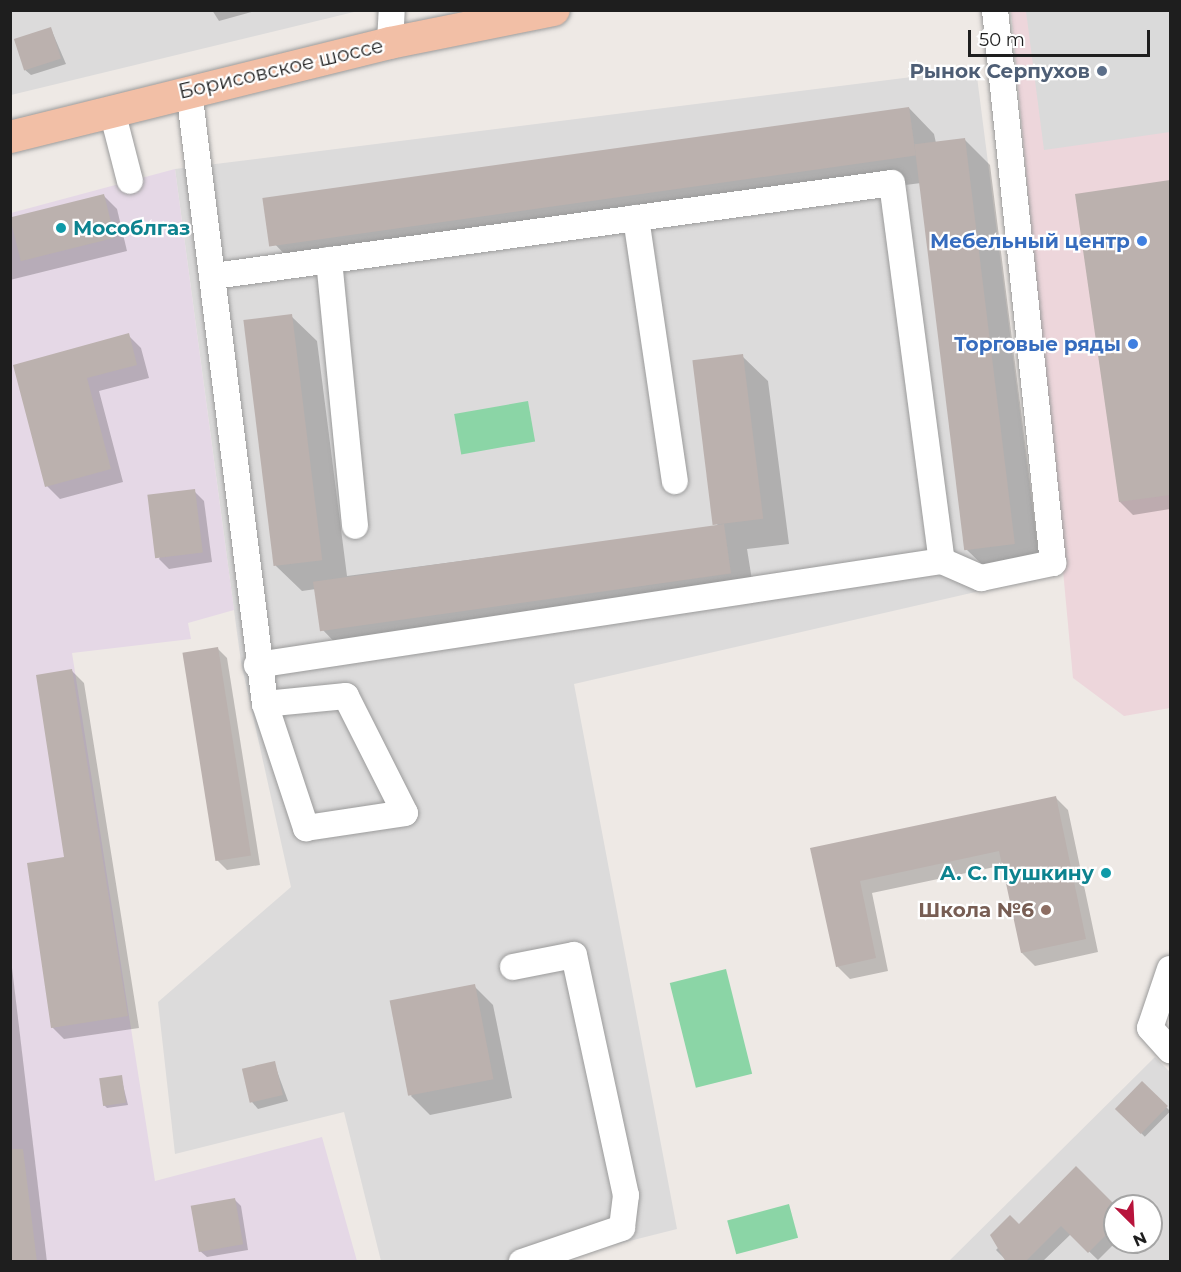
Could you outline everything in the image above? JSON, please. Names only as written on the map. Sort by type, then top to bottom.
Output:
[{"type":"main road","name":"Борисовское шоссе","points":[[10,137],[390,43],[554,10]]},
{"type":"street","points":[[390,43],[392,10]]},
{"type":"street","points":[[256,665],[942,561],[981,578],[1053,563],[995,10]]},
{"type":"street","points":[[189,91],[259,642],[256,665],[265,704],[306,828],[405,813],[346,696],[265,704]]},
{"type":"street","points":[[112,111],[130,181]]},
{"type":"street","points":[[214,276],[892,183],[942,561]]},
{"type":"street","points":[[636,218],[675,481]]},
{"type":"street","points":[[329,260],[355,526]]},
{"type":"street","points":[[513,967],[574,955],[626,1195],[622,1228],[522,1262]]},
{"type":"street","points":[[1170,969],[1150,1028],[1170,1050]]},
{"type":"shaded area","points":[[11,10],[358,11],[11,95]]},
{"type":"shaded area","points":[[1011,11],[1170,11],[1170,708],[1124,716],[1073,678]]},
{"type":"shaded area","name":"Рынок Серпухов","points":[[1026,11],[1170,11],[1170,132],[1044,150]]},
{"type":"shaded area","points":[[976,69],[1041,577],[574,684],[677,1229],[550,1261],[381,1261],[344,1112],[175,1154],[158,1002],[291,887],[241,662],[175,169]]},
{"type":"shaded area","points":[[175,169],[234,610],[188,623],[191,639],[72,653],[155,1181],[322,1137],[357,1261],[11,1262],[11,213]]},
{"type":"shaded area","points":[[1155,1057],[1170,1072],[1170,1261],[948,1262]]},
{"type":"green space","points":[[528,401],[535,441],[461,454],[454,414]]},
{"type":"green space","points":[[726,969],[752,1074],[696,1088],[670,983]]},
{"type":"green space","points":[[789,1204],[798,1238],[736,1254],[727,1221]]},
{"type":"building","points":[[51,27],[61,58],[24,70],[14,39]]},
{"type":"building","points":[[909,107],[916,156],[269,246],[262,198]]},
{"type":"building","points":[[965,138],[1015,544],[964,550],[914,144]]},
{"type":"building","name":"Торговые ряды","points":[[1170,180],[1170,495],[1119,502],[1075,194]]},
{"type":"building","name":"Мособлгаз","points":[[104,194],[115,238],[21,261],[10,217]]},
{"type":"building","points":[[292,314],[322,560],[274,566],[243,320]]},
{"type":"building","points":[[129,333],[137,365],[87,378],[111,469],[45,487],[13,365]]},
{"type":"building","points":[[743,354],[763,519],[713,525],[692,360]]},
{"type":"building","points":[[195,489],[203,553],[155,558],[147,495]]},
{"type":"building","points":[[724,524],[731,574],[320,631],[313,582]]},
{"type":"building","points":[[218,647],[251,855],[215,861],[182,653]]},
{"type":"building","points":[[72,669],[128,1016],[51,1028],[27,863],[64,857],[36,675]]},
{"type":"building","name":"Школа №6","points":[[1056,796],[1086,939],[1021,953],[999,851],[860,881],[876,958],[836,967],[810,848]]},
{"type":"building","points":[[475,984],[494,1079],[408,1096],[390,1001]]},
{"type":"building","points":[[275,1061],[283,1095],[250,1103],[242,1069]]},
{"type":"building","points":[[122,1075],[126,1103],[103,1106],[99,1078]]},
{"type":"building","points":[[1142,1081],[1168,1106],[1141,1134],[1115,1109]]},
{"type":"building","points":[[10,1149],[23,1149],[37,1262],[10,1262]]},
{"type":"building","points":[[1076,1166],[1104,1194],[1103,1238],[1088,1253],[1061,1226],[1025,1262],[1006,1262],[990,1235],[1010,1215],[1019,1224]]},
{"type":"building","points":[[235,1198],[243,1244],[199,1252],[191,1206]]},
{"type":"place","name":"Рынок Серпухов","points":[[1102,71]]},
{"type":"place","name":"Мособлгаз","points":[[61,228]]},
{"type":"place","name":"Мебельный центр","points":[[1142,241]]},
{"type":"place","name":"Торговые ряды","points":[[1133,344]]},
{"type":"place","name":"А. С. Пушкину","points":[[1106,873]]},
{"type":"place","name":"Школа №6","points":[[1046,910]]}]
